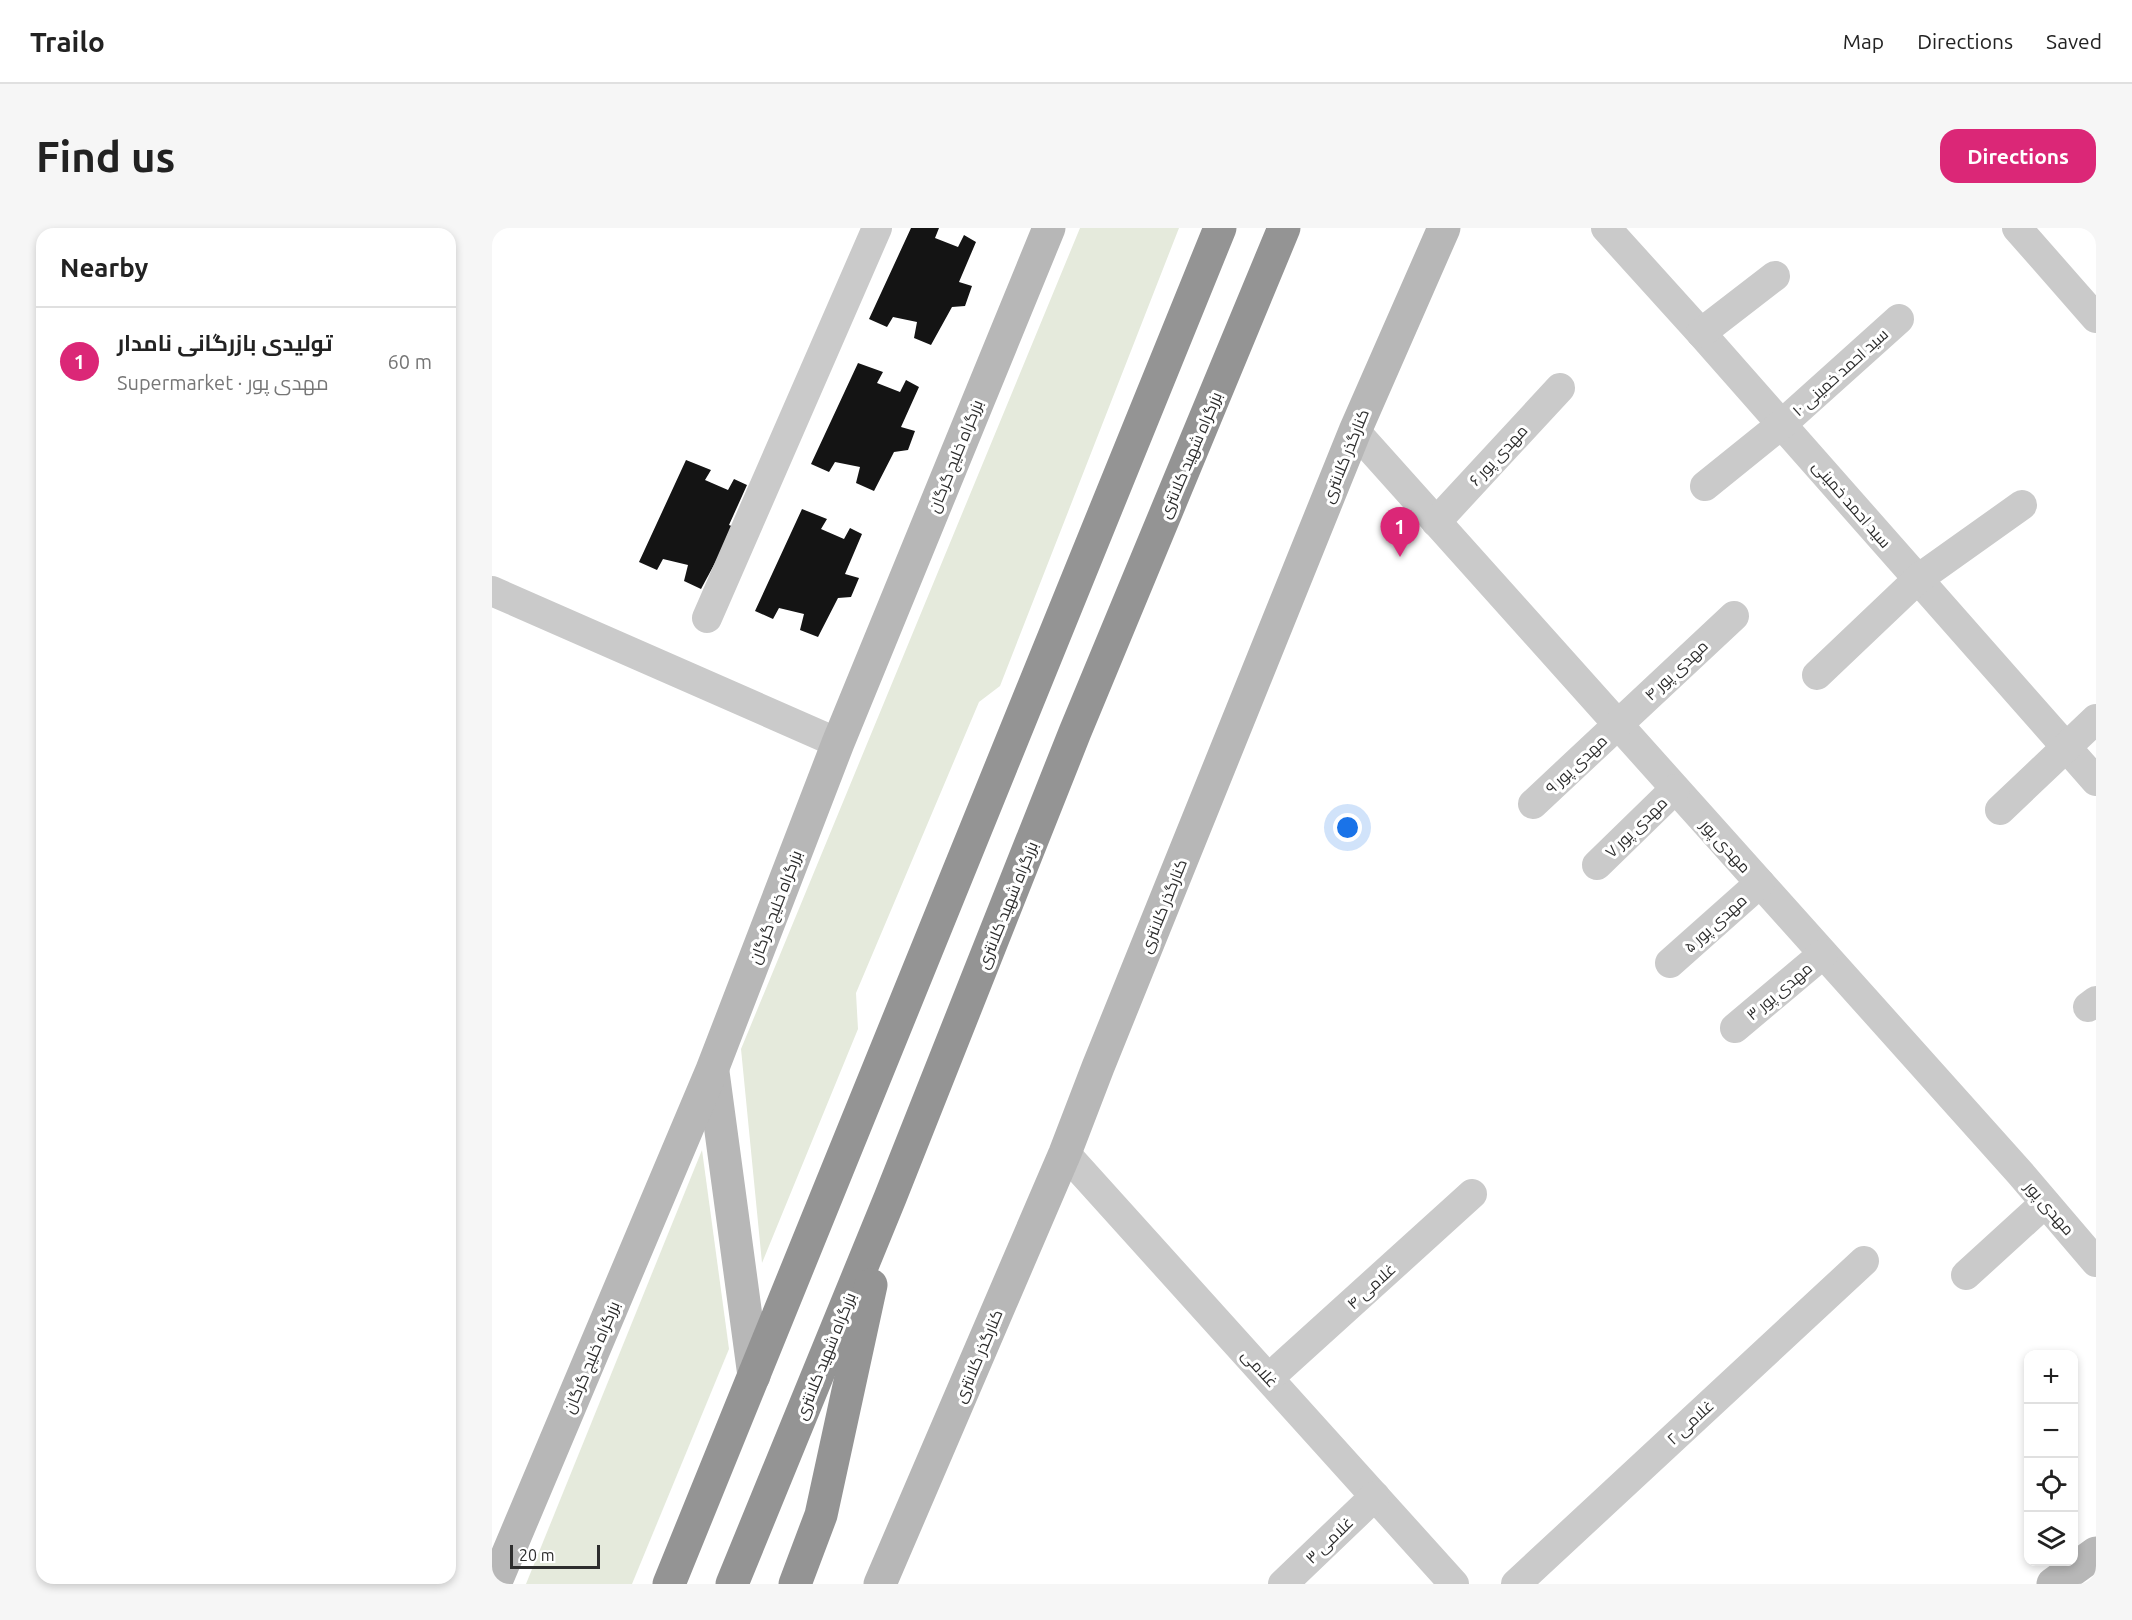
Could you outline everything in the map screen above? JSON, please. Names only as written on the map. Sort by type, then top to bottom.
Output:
[{"type":"highway","points":[[669,1584],[1220,228]]},
{"type":"highway","name":"بزرگراه شهید کلانتری","points":[[732,1584],[890,1198],[1075,732],[1284,228]]},
{"type":"highway","points":[[795,1584],[821,1515],[890,1198]]},
{"type":"main road","name":"بزرگراه خلیج گرگان","points":[[495,1584],[712,1070],[837,743],[1049,228]]},
{"type":"main road","name":"کنارگذر کلانتری","points":[[880,1584],[1065,1153],[1102,1056],[1355,431],[1444,228]]},
{"type":"main road","points":[[712,1070],[754,1377]]},
{"type":"main road","points":[[2053,1584],[2096,1553]]},
{"type":"street","points":[[707,618],[877,228]]},
{"type":"street","name":"سید احمد خمینی","points":[[1606,228],[2096,781]]},
{"type":"street","points":[[2017,228],[2096,318]]},
{"type":"street","points":[[1701,333],[1775,276]]},
{"type":"street","name":"سید احمد خمینی ۱۰","points":[[1706,486],[1782,424],[1899,319]]},
{"type":"street","name":"۶ مهدی پور","points":[[1436,522],[1560,388]]},
{"type":"street","name":"مهدی پور","points":[[1355,431],[2096,1262]]},
{"type":"street","points":[[1817,675],[1918,579],[2022,505]]},
{"type":"street","points":[[492,591],[837,743]]},
{"type":"street","name":"۴ مهدی پور","points":[[1618,725],[1734,616]]},
{"type":"street","points":[[2000,810],[2096,719]]},
{"type":"street","name":"۹ مهدی پور","points":[[1533,804],[1618,725]]},
{"type":"street","name":"۷ مهدی پور","points":[[1597,865],[1675,789]]},
{"type":"street","name":"۵ مهدی پور","points":[[1670,963],[1760,883]]},
{"type":"street","name":"۳ مهدی پور","points":[[1735,1028],[1823,954]]},
{"type":"street","name":"غلامی","points":[[1065,1153],[1454,1584]]},
{"type":"street","name":"غلامی ۴","points":[[1269,1378],[1472,1194]]},
{"type":"street","points":[[1966,1275],[2045,1203]]},
{"type":"street","name":"غلامی ۲","points":[[1516,1584],[1864,1261]]},
{"type":"street","name":"غلامی ۳","points":[[1283,1584],[1376,1496]]},
{"type":"shaded area","points":[[1080,228],[1179,228],[1000,686],[979,702],[856,993],[858,1029],[762,1263],[741,1049]]},
{"type":"shaded area","points":[[702,1150],[729,1349],[632,1584],[526,1584]]},
{"type":"building","points":[[911,228],[939,228],[935,238],[958,247],[964,235],[976,242],[959,282],[972,286],[965,306],[952,307],[931,345],[914,338],[917,322],[893,317],[887,327],[869,319]]},
{"type":"building","points":[[858,363],[883,372],[877,383],[900,392],[906,380],[919,387],[901,427],[915,431],[908,450],[894,452],[874,491],[856,483],[860,467],[835,462],[829,472],[811,464]]},
{"type":"building","points":[[686,460],[711,470],[705,480],[728,490],[734,479],[747,485],[729,525],[739,529],[722,550],[701,589],[684,581],[688,565],[663,559],[657,570],[639,562]]},
{"type":"building","points":[[802,509],[827,519],[821,529],[844,539],[850,528],[862,534],[845,574],[859,578],[851,597],[838,598],[818,637],[800,630],[804,614],[779,608],[773,619],[755,611]]},
{"type":"place","name":"تولیدی بازرگانی نامدار","points":[[1400,557]]}]
